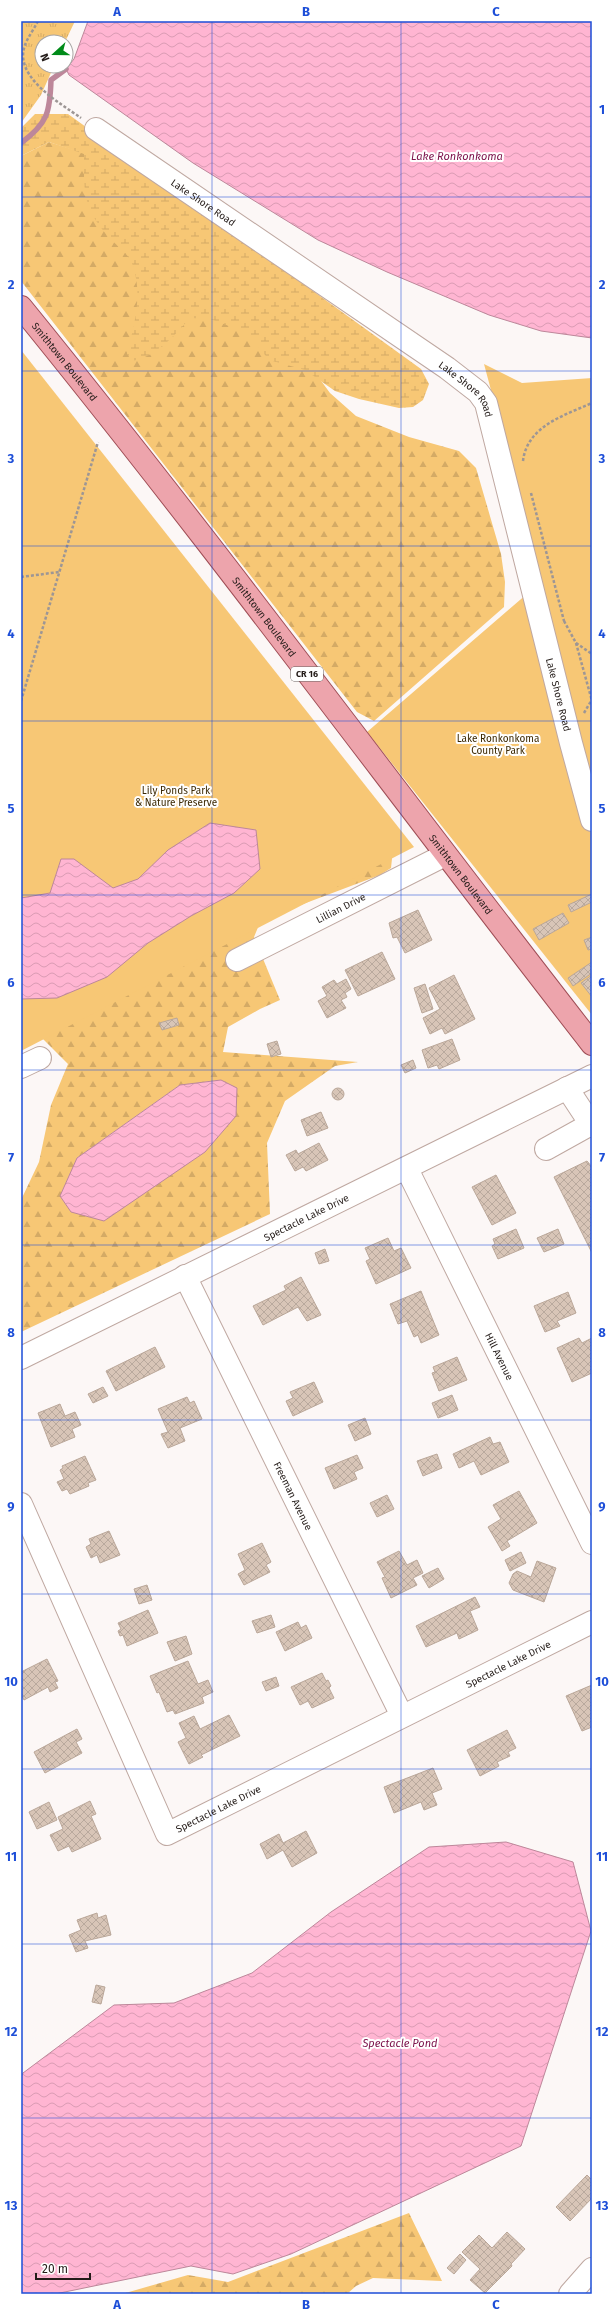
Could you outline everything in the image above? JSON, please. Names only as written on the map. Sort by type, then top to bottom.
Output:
[{"type":"main road","name":"Smithtown Boulevard","points":[[21,307],[115,423],[445,855],[592,1044]]},
{"type":"street","name":"Lake Shore Road","points":[[96,129],[447,368],[478,392],[486,403],[570,743],[592,820]]},
{"type":"street","name":"Lillian Drive","points":[[237,960],[445,855]]},
{"type":"street","name":"Spectacle Lake Drive","points":[[21,1358],[185,1276],[407,1169],[592,1076]]},
{"type":"street","points":[[546,1149],[591,1125],[566,1088]]},
{"type":"street","name":"Hill Avenue","points":[[407,1169],[592,1543]]},
{"type":"street","name":"Freeman Avenue","points":[[185,1276],[402,1716]]},
{"type":"street","name":"Spectacle Lake Drive","points":[[21,1504],[167,1834],[592,1622]]},
{"type":"street","points":[[570,2294],[592,2269]]},
{"type":"path","points":[[38,21],[24,46],[24,68],[32,82],[68,109]]},
{"type":"path","points":[[524,467],[522,460],[531,440],[543,425],[592,403]]},
{"type":"path","points":[[21,701],[98,442]]},
{"type":"path","points":[[530,490],[564,621],[576,643],[592,701]]},
{"type":"path","points":[[21,577],[60,572]]},
{"type":"path","points":[[560,625],[564,621]]},
{"type":"path","points":[[576,643],[592,654]]},
{"type":"green space","points":[[21,21],[75,21],[69,34],[34,34],[34,74],[50,74],[41,95],[21,123]]},
{"type":"green space","points":[[35,114],[68,114],[421,369],[429,384],[423,400],[413,407],[399,408],[359,399],[335,391],[305,370],[269,360],[254,341],[232,327],[210,319],[190,318],[157,350],[141,359],[132,361],[127,354],[135,321],[137,299],[136,277],[133,266],[129,257],[111,240],[100,226],[89,207],[86,198],[84,178],[84,154],[49,142],[21,156],[21,128]]},
{"type":"green space","points":[[49,142],[84,153],[294,344],[330,393],[356,416],[409,437],[459,451],[476,468],[501,554],[505,582],[504,607],[374,721],[357,712],[21,281],[21,156]]},
{"type":"green space","name":"Lily Ponds Park & Nature Preserve","points":[[21,350],[414,847],[21,1051]]},
{"type":"green space","name":"Lake Ronkonkoma County Park","points":[[484,364],[522,383],[592,378],[592,1015],[367,732],[542,581]]},
{"type":"green space","points":[[394,840],[391,868],[380,875],[261,920],[254,937],[280,1000],[260,1009],[228,1027],[223,1052],[358,1062],[335,1066],[285,1101],[267,1143],[270,1214],[21,1332],[21,1200],[39,1162],[51,1105],[68,1064],[38,1034]],"holes":[[[221,1080],[77,1158],[180,1085]]]},
{"type":"green space","points":[[409,2213],[442,2281],[373,2278],[356,2286],[347,2294],[122,2294],[188,2275],[228,2282]]},
{"type":"water","name":"Lake Ronkonkoma","points":[[88,21],[592,21],[592,338],[541,331],[489,315],[387,272],[318,240],[193,163],[69,75],[74,74],[74,59]]},
{"type":"water","points":[[210,823],[256,830],[260,869],[234,893],[191,916],[148,943],[107,977],[57,998],[21,999],[21,898],[50,893],[61,859],[74,859],[113,888],[138,879],[168,850]]},
{"type":"water","points":[[221,1080],[237,1088],[236,1116],[205,1152],[104,1221],[71,1212],[60,1196],[77,1158],[180,1085]]},
{"type":"water","name":"Spectacle Pond","points":[[506,1842],[573,1862],[591,1931],[521,2146],[291,2254],[233,2274],[191,2266],[55,2294],[21,2294],[21,2077],[23,2073],[114,2005],[174,2003],[252,1973],[331,1912],[429,1847]]},
{"type":"building","points":[[592,894],[592,902],[571,912],[568,905]]},
{"type":"building","points":[[418,910],[432,940],[405,953],[397,937],[393,938],[389,923]]},
{"type":"building","points":[[563,913],[569,923],[539,940],[533,929]]},
{"type":"building","points":[[592,937],[592,949],[588,950],[584,940]]},
{"type":"building","points":[[382,952],[395,979],[358,996],[345,970]]},
{"type":"building","points":[[592,962],[592,973],[573,986],[568,978]]},
{"type":"building","points":[[454,975],[475,1019],[445,1034],[442,1028],[430,1034],[423,1018],[440,1009],[429,988]]},
{"type":"building","points":[[592,975],[592,997],[581,983]]},
{"type":"building","points":[[346,979],[351,989],[345,993],[347,997],[341,1000],[346,1008],[327,1018],[318,1001],[327,996],[322,987],[334,980],[337,984]]},
{"type":"building","points":[[425,984],[433,1009],[422,1013],[414,988]]},
{"type":"building","points":[[177,1018],[179,1025],[162,1030],[159,1023]]},
{"type":"building","points":[[452,1039],[460,1060],[439,1069],[437,1065],[428,1068],[422,1050]]},
{"type":"building","points":[[277,1041],[281,1054],[271,1057],[267,1044]]},
{"type":"building","points":[[413,1060],[416,1068],[405,1073],[401,1065]]},
{"type":"building","points":[[338,1088],[342,1090],[344,1094],[342,1098],[338,1100],[334,1098],[332,1094],[334,1090]]},
{"type":"building","points":[[321,1112],[328,1128],[307,1136],[301,1120]]},
{"type":"building","points":[[319,1143],[328,1160],[306,1171],[303,1167],[295,1171],[286,1155],[296,1150],[298,1154]]},
{"type":"building","points":[[587,1161],[592,1167],[592,1253],[554,1177]]},
{"type":"building","points":[[496,1175],[516,1213],[492,1225],[472,1187]]},
{"type":"building","points":[[516,1229],[524,1248],[498,1259],[492,1246],[495,1244],[493,1239]]},
{"type":"building","points":[[558,1229],[564,1244],[544,1252],[537,1238]]},
{"type":"building","points":[[388,1238],[394,1251],[401,1248],[411,1268],[376,1284],[366,1261],[370,1259],[365,1248]]},
{"type":"building","points":[[325,1249],[329,1261],[319,1264],[315,1253]]},
{"type":"building","points":[[301,1277],[321,1315],[307,1321],[298,1307],[263,1325],[253,1306],[286,1290],[284,1286]]},
{"type":"building","points":[[421,1291],[439,1335],[421,1343],[418,1335],[414,1337],[407,1321],[398,1324],[390,1304]]},
{"type":"building","points":[[568,1292],[576,1313],[557,1321],[560,1326],[545,1332],[534,1306]]},
{"type":"building","points":[[579,1338],[582,1343],[592,1338],[592,1373],[572,1382],[557,1348]]},
{"type":"building","points":[[155,1347],[165,1367],[116,1391],[106,1371]]},
{"type":"building","points":[[457,1357],[467,1380],[439,1391],[432,1373],[435,1372],[433,1367]]},
{"type":"building","points":[[314,1382],[323,1402],[293,1416],[286,1401],[293,1398],[290,1392]]},
{"type":"building","points":[[103,1387],[108,1396],[93,1403],[88,1394]]},
{"type":"building","points":[[452,1395],[458,1410],[438,1418],[432,1403]]},
{"type":"building","points":[[187,1397],[190,1403],[194,1401],[202,1419],[180,1428],[185,1441],[168,1448],[161,1434],[168,1432],[158,1409]]},
{"type":"building","points":[[60,1404],[65,1416],[75,1412],[81,1425],[72,1429],[75,1437],[51,1447],[38,1413]]},
{"type":"building","points":[[365,1418],[371,1434],[355,1441],[348,1425]]},
{"type":"building","points":[[490,1437],[493,1444],[500,1442],[509,1462],[481,1475],[474,1461],[459,1468],[453,1454]]},
{"type":"building","points":[[437,1454],[442,1468],[423,1476],[417,1461]]},
{"type":"building","points":[[357,1455],[363,1468],[354,1472],[357,1479],[334,1489],[325,1468]]},
{"type":"building","points":[[85,1456],[96,1480],[88,1483],[89,1486],[70,1494],[67,1489],[62,1491],[57,1482],[64,1479],[60,1470],[63,1468],[62,1466]]},
{"type":"building","points":[[519,1491],[537,1523],[507,1541],[510,1546],[502,1551],[488,1527],[501,1519],[493,1505]]},
{"type":"building","points":[[387,1495],[394,1509],[377,1517],[370,1503]]},
{"type":"building","points":[[109,1531],[120,1555],[100,1563],[97,1555],[91,1558],[86,1547],[91,1544],[89,1539]]},
{"type":"building","points":[[262,1543],[271,1562],[266,1565],[270,1572],[244,1585],[238,1574],[245,1570],[238,1554]]},
{"type":"building","points":[[399,1551],[407,1565],[417,1560],[423,1573],[413,1578],[417,1585],[391,1598],[382,1578],[385,1577],[377,1562]]},
{"type":"building","points":[[521,1552],[526,1563],[510,1571],[505,1560]]},
{"type":"building","points":[[537,1561],[556,1568],[544,1602],[513,1590],[509,1583],[513,1574],[517,1571],[531,1577]]},
{"type":"building","points":[[438,1568],[444,1579],[429,1588],[422,1576]]},
{"type":"building","points":[[147,1585],[152,1600],[139,1604],[134,1589]]},
{"type":"building","points":[[475,1597],[480,1607],[470,1611],[478,1630],[459,1639],[457,1633],[426,1647],[416,1626]]},
{"type":"building","points":[[148,1610],[158,1633],[127,1646],[123,1635],[120,1636],[118,1631],[121,1629],[118,1623]]},
{"type":"building","points":[[271,1615],[275,1627],[257,1633],[252,1621]]},
{"type":"building","points":[[298,1622],[301,1628],[306,1625],[312,1638],[285,1651],[276,1632]]},
{"type":"building","points":[[186,1636],[192,1654],[175,1661],[167,1642]]},
{"type":"building","points":[[47,1659],[58,1681],[55,1682],[58,1688],[50,1692],[48,1687],[24,1700],[21,1694],[21,1672]]},
{"type":"building","points":[[188,1661],[198,1684],[208,1680],[213,1692],[202,1697],[204,1703],[175,1714],[173,1710],[167,1712],[159,1692],[157,1693],[150,1676]]},
{"type":"building","points":[[322,1673],[326,1681],[328,1680],[331,1686],[329,1688],[334,1698],[312,1708],[308,1701],[300,1705],[291,1687]]},
{"type":"building","points":[[276,1677],[279,1686],[266,1691],[262,1682]]},
{"type":"building","points":[[592,1685],[592,1727],[582,1731],[566,1696]]},
{"type":"building","points":[[229,1715],[240,1736],[201,1755],[203,1757],[189,1764],[178,1742],[186,1738],[179,1723],[194,1716],[200,1729]]},
{"type":"building","points":[[77,1729],[82,1739],[76,1742],[82,1753],[45,1773],[34,1752]]},
{"type":"building","points":[[507,1730],[516,1748],[508,1752],[510,1756],[497,1762],[499,1766],[480,1776],[467,1750]]},
{"type":"building","points":[[433,1768],[442,1789],[432,1793],[437,1805],[424,1810],[421,1802],[394,1813],[384,1787]]},
{"type":"building","points":[[90,1801],[96,1814],[91,1816],[101,1839],[72,1852],[69,1846],[58,1851],[50,1835],[63,1829],[58,1817]]},
{"type":"building","points":[[49,1802],[57,1820],[37,1829],[29,1812]]},
{"type":"building","points":[[306,1831],[317,1853],[292,1867],[283,1850],[267,1859],[260,1844],[279,1834],[283,1843]]},
{"type":"building","points":[[97,1913],[98,1918],[106,1915],[111,1935],[85,1941],[88,1948],[76,1952],[69,1935],[81,1930],[77,1920]]},
{"type":"building","points":[[96,1985],[105,1987],[101,2004],[92,2002]]},
{"type":"building","points":[[587,2175],[592,2180],[592,2198],[570,2221],[556,2207]]},
{"type":"building","points":[[507,2232],[525,2249],[511,2264],[512,2266],[485,2293],[470,2280],[480,2269],[462,2252],[479,2235],[492,2248]]},
{"type":"building","points":[[460,2254],[466,2260],[454,2274],[447,2268]]},
{"type":"waterway","points":[[21,143],[37,129],[46,116],[50,101],[51,80],[59,74]]}]
